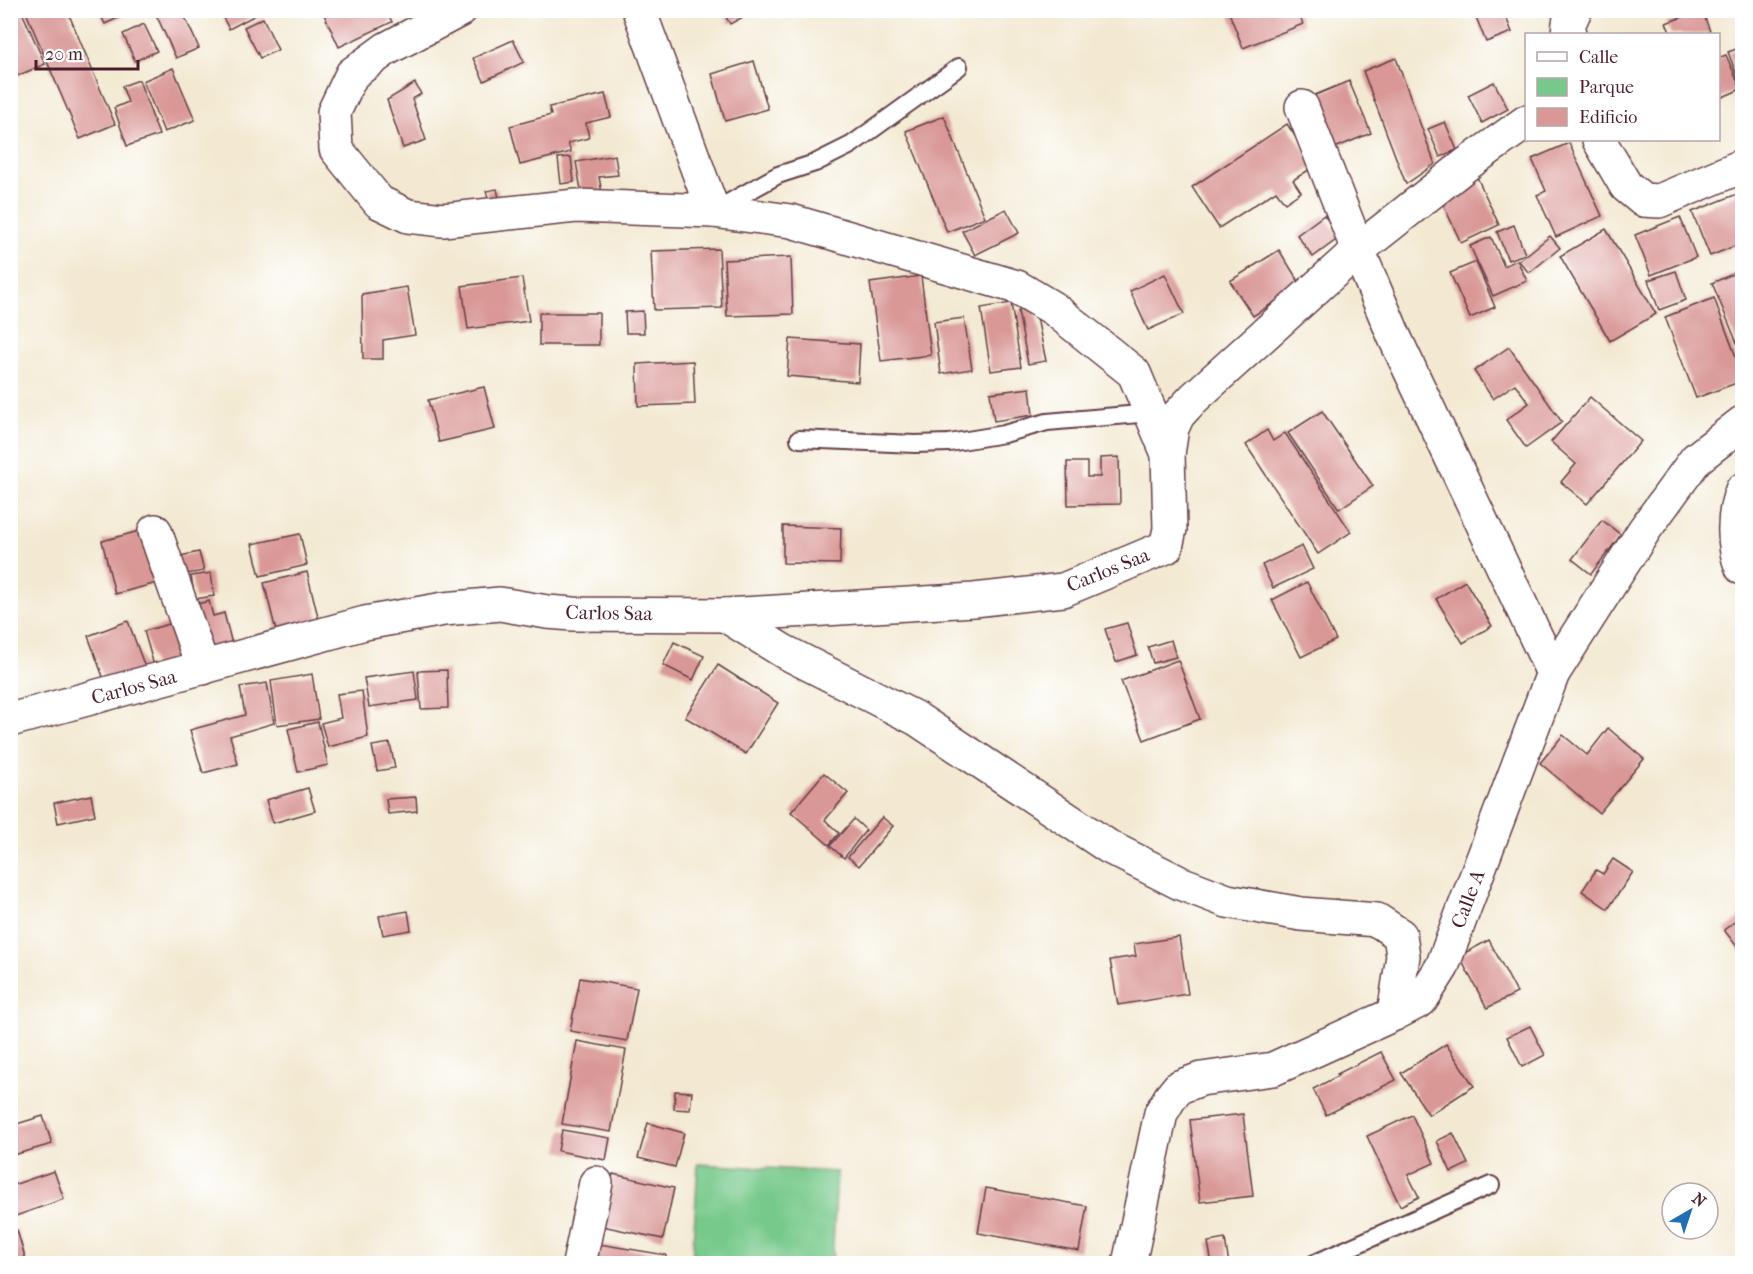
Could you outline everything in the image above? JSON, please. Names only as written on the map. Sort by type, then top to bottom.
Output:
[{"type":"street","points":[[460,10],[386,49],[352,74],[334,112],[336,149],[379,202],[408,216],[443,220],[576,206],[713,211],[791,221],[1017,287],[1054,309],[1134,373],[1168,454]]},
{"type":"street","points":[[639,10],[713,211]]},
{"type":"street","points":[[1568,33],[1569,23],[1575,10]]},
{"type":"street","points":[[1302,108],[1394,336],[1553,673]]},
{"type":"street","points":[[1168,454],[1172,428],[1178,415],[1194,398],[1358,250],[1467,164],[1525,123]]},
{"type":"street","points":[[1600,141],[1626,186],[1643,200],[1659,201],[1743,166]]},
{"type":"street","name":"Calle A","points":[[1129,1263],[1161,1113],[1179,1087],[1201,1079],[1273,1069],[1421,1000],[1442,967],[1553,673],[1645,529],[1696,459],[1743,423]]},
{"type":"street","name":"Carlos Saa","points":[[10,720],[365,623],[444,609],[500,604],[573,614],[725,615],[974,600],[1063,590],[1166,547],[1170,529],[1168,454]]},
{"type":"street","points":[[1743,490],[1736,519],[1735,541],[1743,568]]},
{"type":"street","points":[[155,531],[203,668]]},
{"type":"street","points":[[725,615],[783,651],[917,719],[1109,847],[1180,882],[1227,902],[1301,915],[1377,920],[1400,935],[1403,956],[1394,1014]]},
{"type":"street","points":[[579,1263],[596,1183]]},
{"type":"lane","points":[[713,211],[778,175],[815,163],[851,145],[959,67]]},
{"type":"lane","points":[[799,439],[915,444],[949,443],[1004,434],[1047,422],[1151,413]]},
{"type":"lane","points":[[1313,1263],[1491,1185]]},
{"type":"green space","points":[[698,1164],[837,1172],[832,1263],[692,1263]]},
{"type":"building","points":[[10,10],[21,10],[45,64],[10,79]]},
{"type":"building","points":[[25,10],[67,10],[115,124],[80,139]]},
{"type":"building","points":[[98,10],[136,10],[105,24]]},
{"type":"building","points":[[154,10],[194,10],[184,15],[199,48],[176,58]]},
{"type":"building","points":[[219,10],[265,10],[229,29]]},
{"type":"building","points":[[322,10],[386,10],[392,22],[339,47]]},
{"type":"building","points":[[722,10],[756,10],[730,24]]},
{"type":"building","points":[[1228,10],[1297,10],[1303,24],[1243,48]]},
{"type":"building","points":[[1503,10],[1512,32],[1486,42],[1474,12]]},
{"type":"building","points":[[1702,10],[1711,33],[1671,33],[1666,23]]},
{"type":"building","points":[[263,18],[278,50],[260,58],[244,27]]},
{"type":"building","points":[[144,24],[157,51],[135,61],[123,34]]},
{"type":"building","points":[[513,40],[524,62],[484,81],[473,58]]},
{"type":"building","points":[[1742,47],[1742,88],[1728,52]]},
{"type":"building","points":[[1726,55],[1741,89],[1720,98],[1720,57]]},
{"type":"building","points":[[1396,58],[1435,164],[1406,184],[1363,71]]},
{"type":"building","points":[[754,61],[768,109],[725,121],[712,74]]},
{"type":"building","points":[[173,68],[195,120],[164,132],[143,81]]},
{"type":"building","points":[[139,80],[159,135],[127,146],[114,108],[128,102],[122,86]]},
{"type":"building","points":[[1349,81],[1371,133],[1330,150],[1308,98]]},
{"type":"building","points":[[1494,82],[1508,109],[1482,123],[1468,95]]},
{"type":"building","points":[[415,83],[421,94],[412,99],[426,140],[403,148],[387,100]]},
{"type":"building","points":[[605,94],[611,117],[586,123],[589,138],[568,143],[571,152],[520,165],[510,126],[551,115],[549,107]]},
{"type":"building","points":[[944,116],[985,217],[947,232],[906,131]]},
{"type":"building","points":[[1445,122],[1457,150],[1440,157],[1428,129]]},
{"type":"building","points":[[1287,124],[1315,166],[1293,180],[1301,192],[1285,203],[1276,191],[1219,228],[1192,187]]},
{"type":"building","points":[[1569,143],[1602,216],[1556,237],[1537,195],[1546,191],[1532,159]]},
{"type":"building","points":[[615,155],[618,175],[599,177],[603,198],[583,201],[576,162]]},
{"type":"building","points":[[571,157],[574,182],[561,184],[558,158]]},
{"type":"building","points":[[1477,177],[1499,225],[1461,243],[1439,195]]},
{"type":"building","points":[[497,189],[500,202],[490,205],[486,191]]},
{"type":"building","points":[[1742,192],[1742,243],[1710,256],[1692,212]]},
{"type":"building","points":[[1006,209],[1019,233],[975,255],[962,231]]},
{"type":"building","points":[[1324,215],[1340,237],[1313,257],[1297,235]]},
{"type":"building","points":[[1680,217],[1696,257],[1651,275],[1635,235]]},
{"type":"building","points":[[1514,225],[1525,254],[1508,260],[1497,232]]},
{"type":"building","points":[[1606,229],[1656,314],[1610,341],[1560,256]]},
{"type":"building","points":[[1550,236],[1560,248],[1529,273],[1519,261]]},
{"type":"building","points":[[1491,237],[1504,266],[1517,260],[1527,281],[1493,296],[1470,246]]},
{"type":"building","points":[[719,249],[722,308],[654,310],[651,251]]},
{"type":"building","points":[[1279,250],[1301,285],[1253,316],[1230,281]]},
{"type":"building","points":[[791,257],[793,314],[727,316],[724,260]]},
{"type":"building","points":[[1476,262],[1495,307],[1470,318],[1450,273]]},
{"type":"building","points":[[1742,270],[1742,355],[1712,283]]},
{"type":"building","points":[[1676,271],[1686,300],[1659,310],[1648,280]]},
{"type":"building","points":[[1165,274],[1184,314],[1148,330],[1130,291]]},
{"type":"building","points":[[921,276],[931,355],[881,361],[870,283]]},
{"type":"building","points":[[522,278],[529,321],[468,329],[462,286]]},
{"type":"building","points":[[407,287],[415,335],[383,340],[383,359],[363,359],[362,294]]},
{"type":"building","points":[[1714,298],[1742,373],[1742,381],[1696,398],[1665,317]]},
{"type":"building","points":[[1011,303],[1021,367],[991,371],[981,308]]},
{"type":"building","points":[[1035,308],[1046,361],[1028,364],[1018,311]]},
{"type":"building","points":[[643,311],[644,333],[626,333],[625,312]]},
{"type":"building","points":[[539,313],[599,313],[599,345],[539,345]]},
{"type":"building","points":[[964,318],[972,369],[941,374],[934,322]]},
{"type":"building","points":[[790,339],[860,344],[858,382],[787,376]]},
{"type":"building","points":[[1509,347],[1562,422],[1526,448],[1506,420],[1529,403],[1515,384],[1493,399],[1474,371]]},
{"type":"building","points":[[693,361],[695,404],[638,406],[637,364]]},
{"type":"building","points":[[484,387],[495,429],[439,442],[428,400]]},
{"type":"building","points":[[1030,388],[1033,415],[994,421],[990,393]]},
{"type":"building","points":[[1590,397],[1641,441],[1587,504],[1561,482],[1576,464],[1551,442]]},
{"type":"building","points":[[1322,411],[1373,486],[1339,509],[1288,433]]},
{"type":"building","points":[[1267,430],[1273,441],[1285,433],[1351,532],[1318,554],[1246,445]]},
{"type":"building","points":[[1119,457],[1120,504],[1068,505],[1067,462],[1087,462],[1087,477],[1100,477],[1100,458]]},
{"type":"building","points":[[1602,520],[1621,535],[1591,574],[1572,559]]},
{"type":"building","points":[[783,526],[841,528],[840,564],[783,563]]},
{"type":"building","points":[[143,530],[157,583],[115,594],[102,541]]},
{"type":"building","points":[[300,534],[307,565],[260,576],[252,544]]},
{"type":"building","points":[[1302,546],[1313,569],[1273,588],[1262,565]]},
{"type":"building","points":[[199,552],[204,571],[175,576],[171,558]]},
{"type":"building","points":[[307,572],[319,621],[276,631],[264,583]]},
{"type":"building","points":[[211,573],[214,596],[195,599],[191,576]]},
{"type":"building","points":[[1465,581],[1492,626],[1463,643],[1436,599]]},
{"type":"building","points":[[1307,582],[1336,640],[1301,657],[1272,600]]},
{"type":"building","points":[[209,601],[213,616],[224,613],[232,644],[201,652],[189,606]]},
{"type":"building","points":[[128,621],[146,670],[106,685],[88,636]]},
{"type":"building","points":[[180,621],[191,658],[155,669],[144,631]]},
{"type":"building","points":[[1127,623],[1137,655],[1116,662],[1105,629]]},
{"type":"building","points":[[1171,640],[1176,657],[1153,663],[1148,647]]},
{"type":"building","points":[[674,642],[704,656],[693,680],[663,665]]},
{"type":"building","points":[[1178,660],[1200,719],[1144,740],[1121,681]]},
{"type":"building","points":[[718,665],[778,703],[746,754],[685,717]]},
{"type":"building","points":[[447,670],[448,708],[421,709],[418,671]]},
{"type":"building","points":[[414,671],[418,700],[369,707],[364,678]]},
{"type":"building","points":[[312,674],[319,719],[277,725],[271,681]]},
{"type":"building","points":[[267,683],[274,723],[230,736],[238,764],[203,773],[190,730],[245,715],[240,687]]},
{"type":"building","points":[[362,691],[368,737],[328,747],[321,723],[341,718],[337,694]]},
{"type":"building","points":[[318,722],[328,765],[298,772],[288,729]]},
{"type":"building","points":[[1608,728],[1644,759],[1599,813],[1540,763],[1563,735],[1587,755]]},
{"type":"building","points":[[390,743],[395,768],[377,771],[372,746]]},
{"type":"building","points":[[824,773],[848,793],[825,820],[839,833],[829,845],[791,812]]},
{"type":"building","points":[[308,788],[315,811],[273,823],[266,800]]},
{"type":"building","points":[[91,795],[95,815],[58,823],[54,803]]},
{"type":"building","points":[[416,797],[417,811],[388,814],[386,799]]},
{"type":"building","points":[[882,817],[893,826],[859,866],[848,857]]},
{"type":"building","points":[[854,819],[866,830],[844,858],[830,846]]},
{"type":"building","points":[[1613,859],[1633,872],[1608,909],[1582,891],[1596,870],[1603,874]]},
{"type":"building","points":[[408,911],[411,930],[383,935],[379,916]]},
{"type":"building","points":[[1742,916],[1742,953],[1724,930]]},
{"type":"building","points":[[1179,937],[1188,994],[1118,1005],[1110,960],[1136,956],[1134,944]]},
{"type":"building","points":[[1489,940],[1517,993],[1487,1008],[1459,956]]},
{"type":"building","points":[[580,978],[637,988],[627,1041],[570,1031]]},
{"type":"building","points":[[1530,1026],[1545,1055],[1522,1067],[1507,1037]]},
{"type":"building","points":[[577,1041],[626,1050],[611,1132],[562,1124]]},
{"type":"building","points":[[1446,1044],[1474,1086],[1429,1115],[1401,1073]]},
{"type":"building","points":[[1381,1052],[1396,1080],[1326,1115],[1313,1089]]},
{"type":"building","points":[[675,1091],[692,1092],[690,1110],[674,1109]]},
{"type":"building","points":[[1243,1114],[1253,1196],[1200,1202],[1190,1120]]},
{"type":"building","points":[[1412,1115],[1434,1163],[1408,1175],[1419,1197],[1400,1206],[1367,1136]]},
{"type":"building","points":[[43,1116],[52,1144],[10,1156],[10,1126]]},
{"type":"building","points":[[648,1123],[684,1133],[675,1167],[638,1158]]},
{"type":"building","points":[[562,1130],[610,1138],[606,1160],[558,1151]]},
{"type":"building","points":[[1453,1133],[1468,1164],[1451,1172],[1437,1141]]},
{"type":"building","points":[[54,1171],[64,1199],[10,1218],[10,1186]]},
{"type":"building","points":[[613,1174],[674,1188],[663,1239],[602,1226]]},
{"type":"building","points":[[986,1188],[1087,1206],[1079,1251],[978,1233]]},
{"type":"building","points":[[17,1230],[27,1264],[10,1264],[10,1232]]},
{"type":"building","points":[[1225,1239],[1229,1264],[1212,1264],[1208,1242]]},
{"type":"building","points":[[593,1243],[666,1255],[665,1264],[590,1264]]}]
